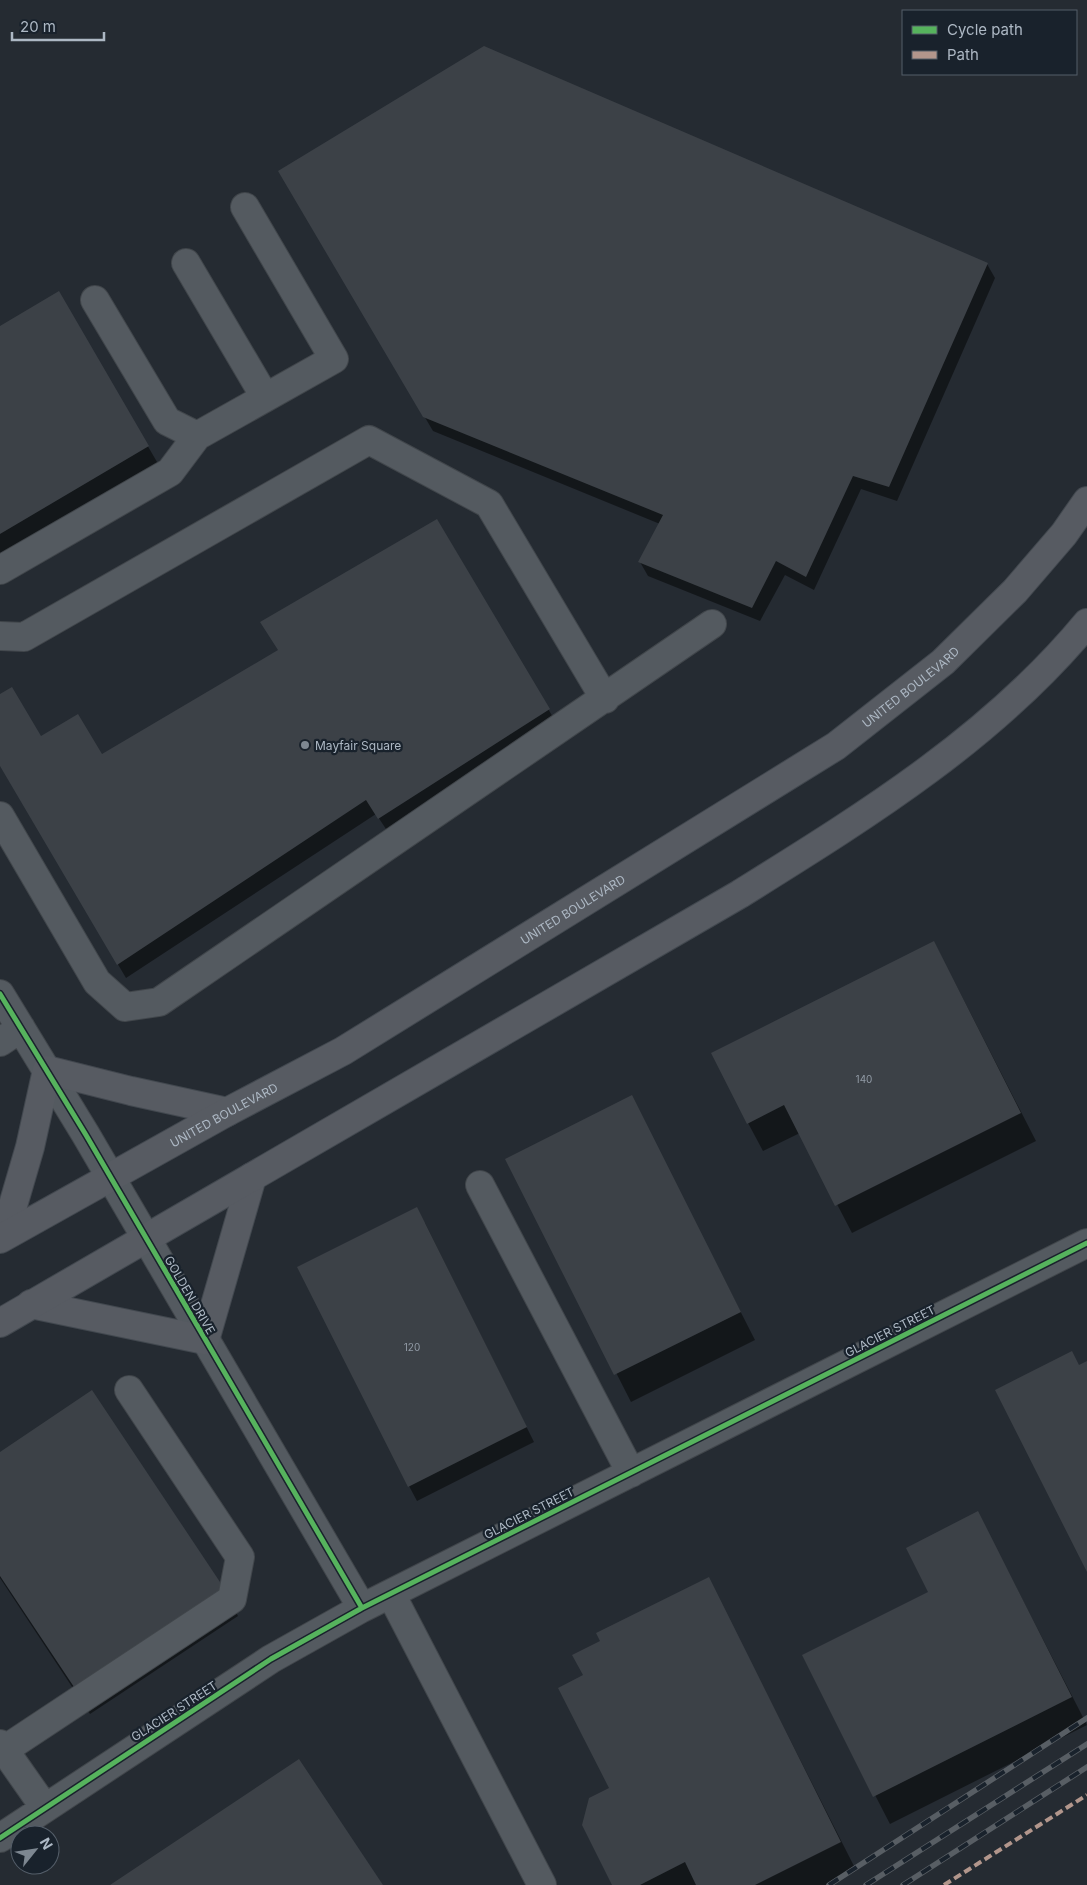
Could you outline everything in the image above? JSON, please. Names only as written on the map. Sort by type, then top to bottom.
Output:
[{"type":"main road","name":"UNITED BOULEVARD","points":[[2,1238],[109,1176],[342,1050],[836,746],[943,662],[1015,591],[1064,534],[1087,501]]},
{"type":"main road","points":[[0,1323],[740,894],[858,821],[925,774],[1000,713],[1070,643],[1087,623]]},
{"type":"main road","points":[[2,1238],[30,1146],[47,1070],[227,1112]]},
{"type":"main road","points":[[31,1304],[204,1340],[252,1177]]},
{"type":"street","points":[[0,570],[170,472],[197,436],[334,359],[246,206]]},
{"type":"street","points":[[186,263],[265,397]]},
{"type":"street","points":[[95,300],[167,421],[197,436]]},
{"type":"street","points":[[0,636],[24,637],[369,440],[489,504],[605,699]]},
{"type":"street","points":[[0,816],[97,982],[125,1007],[159,1002],[605,699],[712,624]]},
{"type":"street","name":"GOLDEN DRIVE","points":[[0,994],[10,1035],[47,1070],[362,1608]]},
{"type":"street","points":[[480,1185],[630,1473]]},
{"type":"street","name":"GLACIER STREET","points":[[0,1838],[271,1659],[362,1608],[1087,1242]]},
{"type":"street","points":[[45,1808],[2,1747],[232,1599],[240,1557],[129,1390]]},
{"type":"street","points":[[391,1594],[542,1885]]},
{"type":"building","points":[[484,46],[988,263],[889,487],[853,476],[806,577],[776,561],[752,608],[638,562],[663,515],[423,417],[278,171]]},
{"type":"building","points":[[59,291],[149,446],[0,534],[0,326]]},
{"type":"building","name":"Mayfair Square","points":[[437,519],[550,709],[378,819],[366,800],[117,965],[0,766],[0,694],[12,687],[41,736],[78,714],[102,754],[278,650],[260,622]]},
{"type":"building","points":[[934,941],[1021,1113],[835,1206],[784,1105],[747,1124],[711,1053]]},
{"type":"building","points":[[632,1095],[741,1312],[614,1375],[505,1159]]},
{"type":"building","points":[[417,1207],[527,1427],[408,1487],[297,1267]]},
{"type":"building","points":[[1072,1351],[1079,1365],[1087,1361],[1087,1572],[995,1390]]},
{"type":"building","points":[[92,1390],[224,1588],[74,1687],[0,1576],[0,1452]]},
{"type":"building","points":[[978,1511],[1072,1697],[873,1797],[802,1655],[928,1592],[906,1548]]},
{"type":"building","points":[[709,1577],[841,1842],[755,1885],[696,1885],[685,1862],[640,1885],[612,1885],[582,1825],[589,1798],[609,1788],[558,1688],[583,1675],[572,1655],[600,1641],[596,1633]]},
{"type":"building","points":[[299,1759],[383,1885],[110,1885]]},
{"type":"railway","points":[[829,1885],[1087,1718]]},
{"type":"railway","points":[[866,1885],[1087,1744]]},
{"type":"railway","points":[[903,1885],[1087,1767]]},
{"type":"marked path","points":[[944,1885],[1087,1795]]},
{"type":"cycle path","points":[[0,994],[86,1135],[362,1608]]},
{"type":"cycle path","points":[[0,1838],[271,1659],[362,1608],[1087,1243]]},
{"type":"place","name":"Mayfair Square","points":[[305,745]]}]
